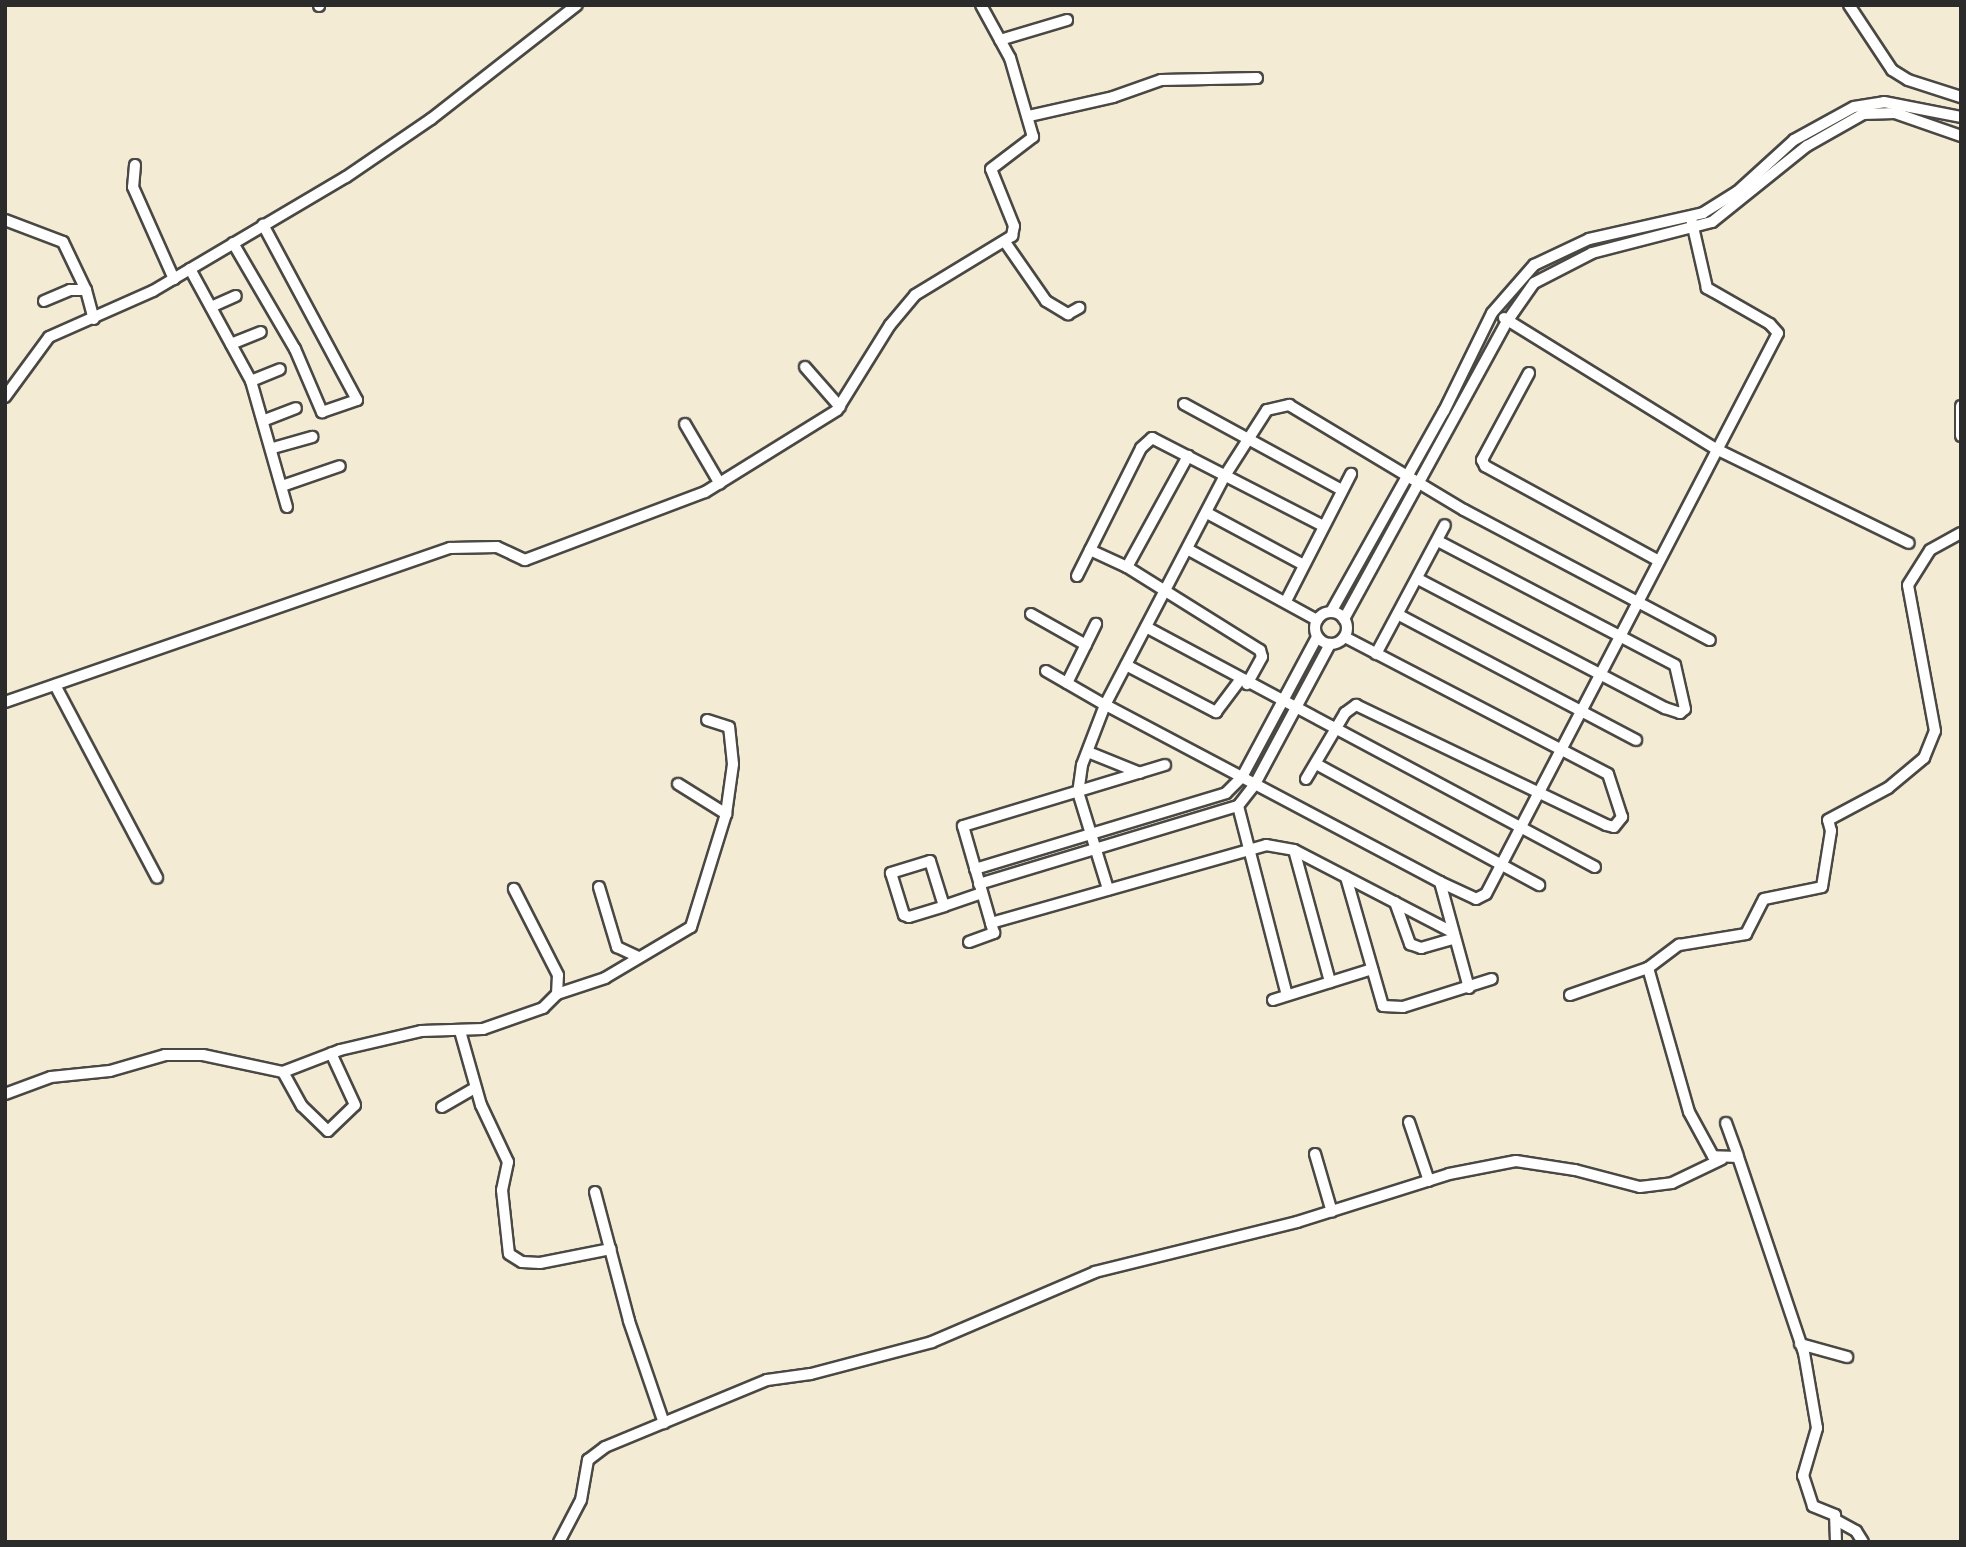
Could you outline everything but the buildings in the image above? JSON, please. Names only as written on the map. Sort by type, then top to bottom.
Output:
[{"type":"street","points":[[5,397],[49,337],[174,279],[396,144],[577,5]]},
{"type":"street","points":[[5,702],[402,562],[473,545],[506,549],[525,560],[720,484],[840,407],[890,325],[915,295],[932,281],[1005,242],[1014,226],[991,169],[1031,141],[1029,116],[1000,40],[981,5]]},
{"type":"street","points":[[1849,5],[1892,69],[1908,80],[1961,97]]},
{"type":"street","points":[[1000,40],[1067,20]]},
{"type":"street","points":[[1029,116],[1113,97],[1161,80],[1257,78]]},
{"type":"street","points":[[1317,620],[1331,612],[1444,411],[1492,313],[1521,276],[1550,255],[1589,239],[1691,218],[1737,192],[1794,140],[1826,119],[1854,107],[1884,102],[1961,117]]},
{"type":"street","points":[[1345,637],[1344,619],[1508,320],[1534,283],[1573,261],[1695,229],[1743,201],[1793,157],[1864,114],[1882,110],[1961,136]]},
{"type":"street","points":[[1826,119],[1834,131]]},
{"type":"street","points":[[135,165],[133,187],[174,279]]},
{"type":"street","points":[[1046,671],[1105,705],[1440,882],[1476,899],[1486,894],[1642,602],[1659,561],[1778,333],[1770,324],[1707,288],[1691,218]]},
{"type":"street","points":[[5,220],[58,238],[86,290],[94,318]]},
{"type":"street","points":[[233,243],[295,349],[322,412],[357,400],[263,225]]},
{"type":"street","points":[[1005,242],[1046,301],[1068,314],[1079,308]]},
{"type":"street","points":[[190,269],[251,381],[273,448],[287,508]]},
{"type":"street","points":[[44,301],[70,290],[86,290]]},
{"type":"street","points":[[211,307],[236,296]]},
{"type":"street","points":[[1492,313],[1508,320],[1718,450],[1909,542]]},
{"type":"street","points":[[231,344],[261,332]]},
{"type":"street","points":[[805,367],[840,407]]},
{"type":"street","points":[[251,381],[280,369]]},
{"type":"street","points":[[1529,373],[1482,460],[1485,466],[1659,561]]},
{"type":"street","points":[[1184,404],[1342,491]]},
{"type":"street","points":[[1108,889],[1078,792],[1088,752],[1105,705],[1189,550],[1226,474],[1267,410],[1290,405],[1405,477],[1710,640]]},
{"type":"street","points":[[1961,406],[1961,436]]},
{"type":"street","points":[[265,420],[296,408]]},
{"type":"street","points":[[685,424],[720,484]]},
{"type":"street","points":[[273,448],[312,437]]},
{"type":"street","points":[[1077,576],[1145,440],[1158,439],[1323,526]]},
{"type":"street","points":[[1127,567],[1188,456]]},
{"type":"street","points":[[282,486],[340,466]]},
{"type":"street","points":[[1286,601],[1302,564],[1351,474]]},
{"type":"street","points":[[1207,513],[1302,564]]},
{"type":"street","points":[[1376,654],[1445,525]]},
{"type":"street","points":[[1570,995],[1648,968],[1679,945],[1746,934],[1759,902],[1822,887],[1831,831],[1828,820],[1888,788],[1924,758],[1935,731],[1908,585],[1930,550],[1961,533]]},
{"type":"street","points":[[1418,579],[1665,708],[1679,713],[1685,709],[1675,665],[1438,541]]},
{"type":"street","points":[[1090,550],[1127,567],[1260,650],[1262,657],[1219,712],[1126,665]]},
{"type":"street","points":[[1189,550],[1317,620]]},
{"type":"street","points":[[1331,612],[1344,619]]},
{"type":"street","points":[[1031,614],[1086,645]]},
{"type":"street","points":[[1399,615],[1636,740]]},
{"type":"street","points":[[975,869],[1226,793],[1242,777],[1317,637],[1317,620]]},
{"type":"street","points":[[1066,683],[1097,624]]},
{"type":"street","points":[[1146,627],[1243,682],[1595,867]]},
{"type":"street","points":[[1317,637],[1330,644]]},
{"type":"street","points":[[1306,779],[1351,708],[1364,706],[1606,825],[1620,823],[1608,775],[1345,637]]},
{"type":"street","points":[[944,906],[930,861],[891,873],[904,915],[944,906],[981,889],[1096,849],[1238,806],[1255,784],[1330,644],[1345,637]]},
{"type":"street","points":[[55,685],[157,878]]},
{"type":"street","points":[[5,1094],[51,1076],[110,1071],[165,1055],[203,1055],[283,1072],[331,1053],[407,1034],[482,1029],[543,1008],[557,994],[605,978],[691,928],[726,814],[733,764],[730,730],[726,723],[707,720]]},
{"type":"street","points":[[1088,752],[1140,773]]},
{"type":"street","points":[[1316,764],[1539,885]]},
{"type":"street","points":[[969,942],[994,933],[963,826],[1165,765]]},
{"type":"street","points":[[678,784],[726,814]]},
{"type":"street","points":[[1238,806],[1287,995]]},
{"type":"street","points":[[991,923],[1248,847],[1281,845],[1395,902],[1451,935]]},
{"type":"street","points":[[1294,850],[1330,982]]},
{"type":"street","points":[[1346,877],[1379,999],[1391,1009],[1492,979]]},
{"type":"street","points":[[1440,882],[1451,935],[1469,988]]},
{"type":"street","points":[[599,887],[617,947],[638,957]]},
{"type":"street","points":[[514,889],[558,975],[557,994]]},
{"type":"street","points":[[1395,902],[1410,944],[1422,948],[1451,935]]},
{"type":"street","points":[[1648,968],[1689,1112],[1713,1156],[1722,1159]]},
{"type":"street","points":[[1273,1000],[1372,969]]},
{"type":"street","points":[[460,1031],[475,1088],[508,1162],[502,1190],[509,1254],[522,1262],[540,1263],[611,1249]]},
{"type":"street","points":[[283,1072],[302,1106],[328,1131],[355,1105],[331,1053]]},
{"type":"street","points":[[442,1107],[475,1088]]},
{"type":"street","points":[[1409,1122],[1429,1181]]},
{"type":"street","points":[[1726,1123],[1800,1344],[1816,1406],[1816,1428],[1804,1465],[1805,1483],[1811,1503],[1831,1512],[1836,1520],[1856,1531],[1863,1542]]},
{"type":"street","points":[[1315,1154],[1332,1212]]},
{"type":"street","points":[[559,1542],[581,1500],[592,1455],[767,1380],[811,1374],[932,1342],[1095,1272],[1332,1212],[1429,1181],[1527,1161],[1575,1170],[1628,1187],[1653,1186],[1737,1154]]},
{"type":"street","points":[[595,1192],[629,1321],[664,1423]]},
{"type":"street","points":[[1800,1344],[1847,1357]]},
{"type":"street","points":[[1836,1520],[1836,1542]]}]
